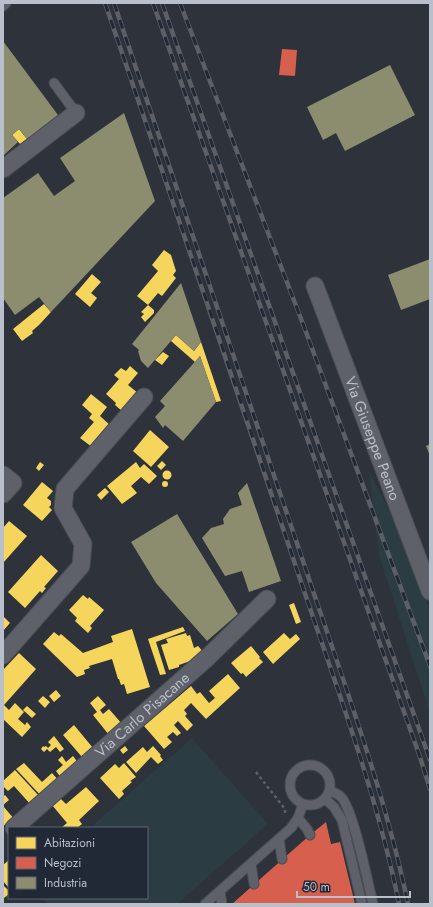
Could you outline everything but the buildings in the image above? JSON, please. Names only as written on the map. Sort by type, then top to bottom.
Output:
[{"type":"street","points":[[3,169],[76,113]]},
{"type":"street","name":"Via Giuseppe Peano","points":[[315,286],[430,590]]},
{"type":"street","points":[[3,655],[81,566],[83,544],[63,508],[65,489],[144,397]]},
{"type":"street","points":[[3,475],[13,483],[3,494]]},
{"type":"street","name":"Via Carlo Pisacane","points":[[15,827],[208,657],[267,599]]},
{"type":"lane","points":[[3,6],[6,3]]},
{"type":"lane","points":[[54,83],[76,113]]},
{"type":"lane","points":[[307,765],[320,767],[325,771],[331,784],[330,790],[325,799],[316,805],[310,806],[303,804],[293,796],[290,784],[291,777],[300,767],[307,765]]},
{"type":"lane","points":[[330,790],[341,796],[350,814],[373,904]]},
{"type":"lane","points":[[325,799],[334,807],[342,820],[362,904]]},
{"type":"lane","points":[[205,904],[291,828],[298,818],[303,804]]},
{"type":"lane","points":[[298,818],[310,835]]},
{"type":"lane","points":[[279,839],[282,859]]},
{"type":"lane","points":[[251,864],[254,884]]},
{"type":"lane","points":[[220,891],[222,904]]},
{"type":"path","points":[[256,772],[285,809],[284,821]]},
{"type":"shaded area","points":[[369,471],[405,542],[430,611],[430,713],[379,555]]},
{"type":"shaded area","points":[[192,738],[268,824],[177,904],[48,904],[43,899],[148,899],[148,827],[91,827]]},
{"type":"railway","points":[[105,3],[353,734],[378,818],[399,904]]},
{"type":"railway","points":[[114,3],[348,692],[387,818],[408,904]]},
{"type":"railway","points":[[153,3],[420,757],[430,789]]},
{"type":"railway","points":[[162,3],[430,760]]},
{"type":"railway","points":[[180,3],[303,324],[430,666]]}]
